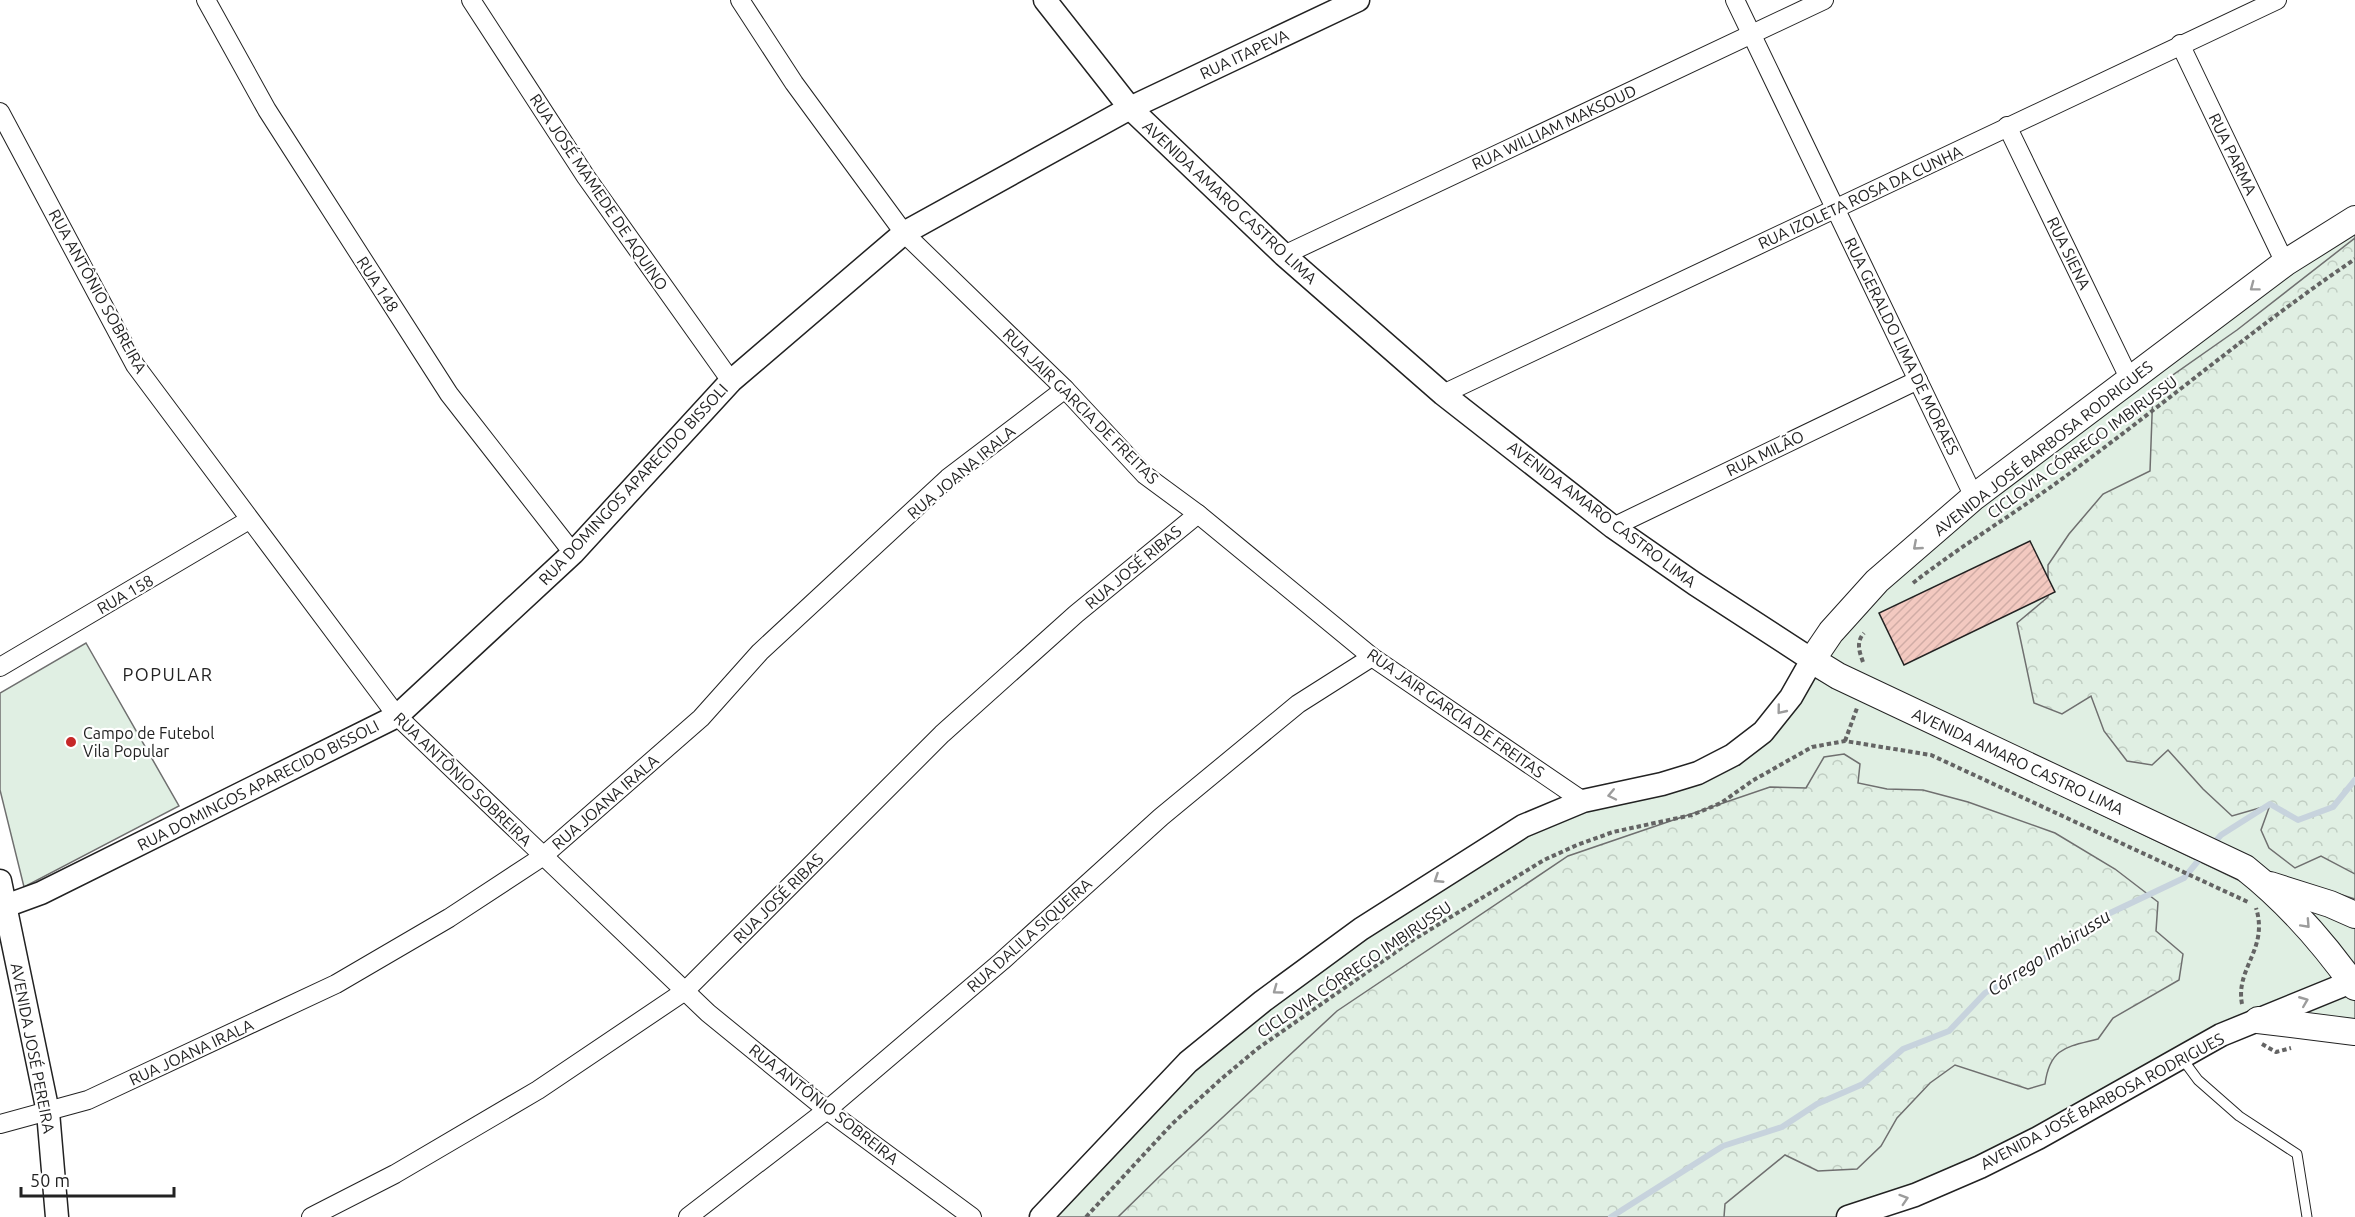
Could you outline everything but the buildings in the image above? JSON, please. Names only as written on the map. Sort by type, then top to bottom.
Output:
[{"type":"main road","name":"AVENIDA JOSÉ BARBOSA RODRIGUES","points":[[1812,660],[1831,632],[1877,581],[1974,497],[2285,263],[2355,219]]},
{"type":"main road","name":"AVENIDA AMARO CASTRO LIMA","points":[[1812,660],[1865,688],[2180,838],[2255,886],[2308,926],[2354,984]]},
{"type":"main road","name":"AVENIDA AMARO CASTRO LIMA","points":[[2255,886],[2330,904],[2355,915]]},
{"type":"main road","points":[[2258,1020],[2355,1032]]},
{"type":"street","name":"RUA 148","points":[[206,0],[267,110],[449,394],[573,553]]},
{"type":"street","name":"RUA JOSÉ MAMEDE DE AQUINO","points":[[471,0],[586,177],[731,381]]},
{"type":"street","name":"RUA JAIR GARCIA DE FREITAS","points":[[740,0],[794,83],[904,233],[1065,389],[1145,475],[1198,514],[1372,657],[1583,801]]},
{"type":"street","name":"AVENIDA AMARO CASTRO LIMA","points":[[1045,0],[1130,108],[1284,255],[1443,394],[1613,527],[1695,584],[1812,660]]},
{"type":"street","name":"RUA ITAPEVA","points":[[1130,108],[1358,0]]},
{"type":"street","name":"RUA GERALDO LIMA DE MORAES","points":[[1735,0],[1974,497]]},
{"type":"street","name":"RUA WILLIAM MAKSOUD","points":[[1284,255],[1824,0]]},
{"type":"street","name":"RUA IZOLETA ROSA DA CUNHA","points":[[1443,394],[2277,0]]},
{"type":"street","name":"RUA PARMA","points":[[2180,44],[2285,263]]},
{"type":"street","name":"RUA DOMINGOS APARECIDO BISSOLI","points":[[3,907],[41,894],[397,716],[573,553],[731,381],[904,233],[1130,108]]},
{"type":"street","name":"RUA ANTÔNIO SOBREIRA","points":[[0,112],[135,365],[397,716],[542,857],[708,1013],[827,1110],[972,1217]]},
{"type":"street","name":"RUA SIENA","points":[[2007,126],[2130,380]]},
{"type":"street","name":"RUA MILÃO","points":[[1613,527],[1918,380]]},
{"type":"street","name":"RUA JOANA IRALA","points":[[0,1124],[88,1100],[336,984],[449,918],[542,857],[701,718],[760,652],[948,478],[1065,389]]},
{"type":"street","name":"RUA JOSÉ RIBAS","points":[[310,1217],[395,1174],[538,1090],[685,991],[942,734],[1076,614],[1198,514]]},
{"type":"street","name":"RUA 158","points":[[0,667],[249,520]]},
{"type":"street","name":"RUA DALILA SIQUEIRA","points":[[688,1217],[827,1110],[1002,961],[1161,817],[1298,704],[1372,657]]},
{"type":"street","name":"AVENIDA JOSÉ BARBOSA RODRIGUES","points":[[1041,1217],[1188,1062],[1263,1001],[1361,929],[1523,826],[1583,801],[1698,773],[1733,755],[1763,732],[1791,697],[1812,660]]},
{"type":"street","name":"AVENIDA JOSÉ PEREIRA","points":[[0,880],[3,907],[48,1112],[57,1217]]},
{"type":"street","name":"AVENIDA JOSÉ BARBOSA RODRIGUES","points":[[1848,1217],[1915,1195],[1980,1167],[2038,1138],[2221,1035],[2354,984]]},
{"type":"lane","points":[[2181,1057],[2198,1080],[2240,1116],[2297,1154],[2307,1217]]},
{"type":"path","name":"CICLOVIA CÓRREGO IMBIRUSSU","points":[[1906,588],[1944,559],[2010,517],[2071,473],[2307,291],[2355,259]]},
{"type":"path","points":[[1845,741],[1869,678],[1859,651],[1859,639],[1866,630]]},
{"type":"path","name":"CICLOVIA CÓRREGO IMBIRUSSU","points":[[1086,1217],[1172,1124],[1257,1049],[1413,940],[1545,860],[1577,844],[1613,832],[1692,814],[1721,803],[1752,781],[1812,747],[1845,741],[1931,755],[2224,889],[2255,886]]},
{"type":"green space","points":[[2355,220],[2355,899],[2264,870],[1818,655],[1881,582]]},
{"type":"green space","points":[[2355,238],[2355,874],[2321,856],[2295,868],[2269,848],[2261,830],[2270,805],[2232,816],[2203,789],[2168,750],[2152,765],[2127,761],[2104,731],[2091,696],[2062,714],[2034,703],[2017,623],[2048,597],[2048,565],[2069,534],[2103,494],[2150,471],[2153,389],[2237,330]]},
{"type":"green space","name":"Campo de Futebol Vila Popular","points":[[86,643],[179,806],[24,887],[0,790],[0,693]]},
{"type":"green space","points":[[1807,674],[2255,888],[2355,920],[2355,1025],[2248,1029],[1867,1217],[1042,1217],[1253,1010],[1514,835],[1724,765]]},
{"type":"green space","points":[[1844,754],[1860,764],[1858,783],[1887,789],[1923,790],[1968,802],[2055,833],[2115,869],[2158,902],[2156,931],[2183,954],[2179,980],[2113,1018],[2098,1039],[2077,1044],[2062,1051],[2051,1062],[2045,1084],[2028,1089],[1955,1065],[1930,1083],[1897,1118],[1881,1146],[1857,1169],[1818,1171],[1785,1155],[1725,1204],[1724,1217],[1118,1217],[1337,1011],[1568,856],[1770,787],[1806,788],[1824,757]]},
{"type":"waterway","name":"Córrego Imbirussu","points":[[2212,845],[2221,835],[2270,804],[2298,820],[2333,807],[2355,780]]},
{"type":"waterway","name":"Córrego Imbirussu","points":[[1611,1217],[1723,1146],[1782,1127],[1817,1104],[1863,1084],[1903,1049],[1949,1031],[1985,993],[2052,954],[2108,914],[2184,878],[2203,855]]},
{"type":"place","name":"Campo de Futebol Vila Popular","points":[[71,742]]},
{"type":"district","name":"POPULAR","points":[[168,675]]}]
